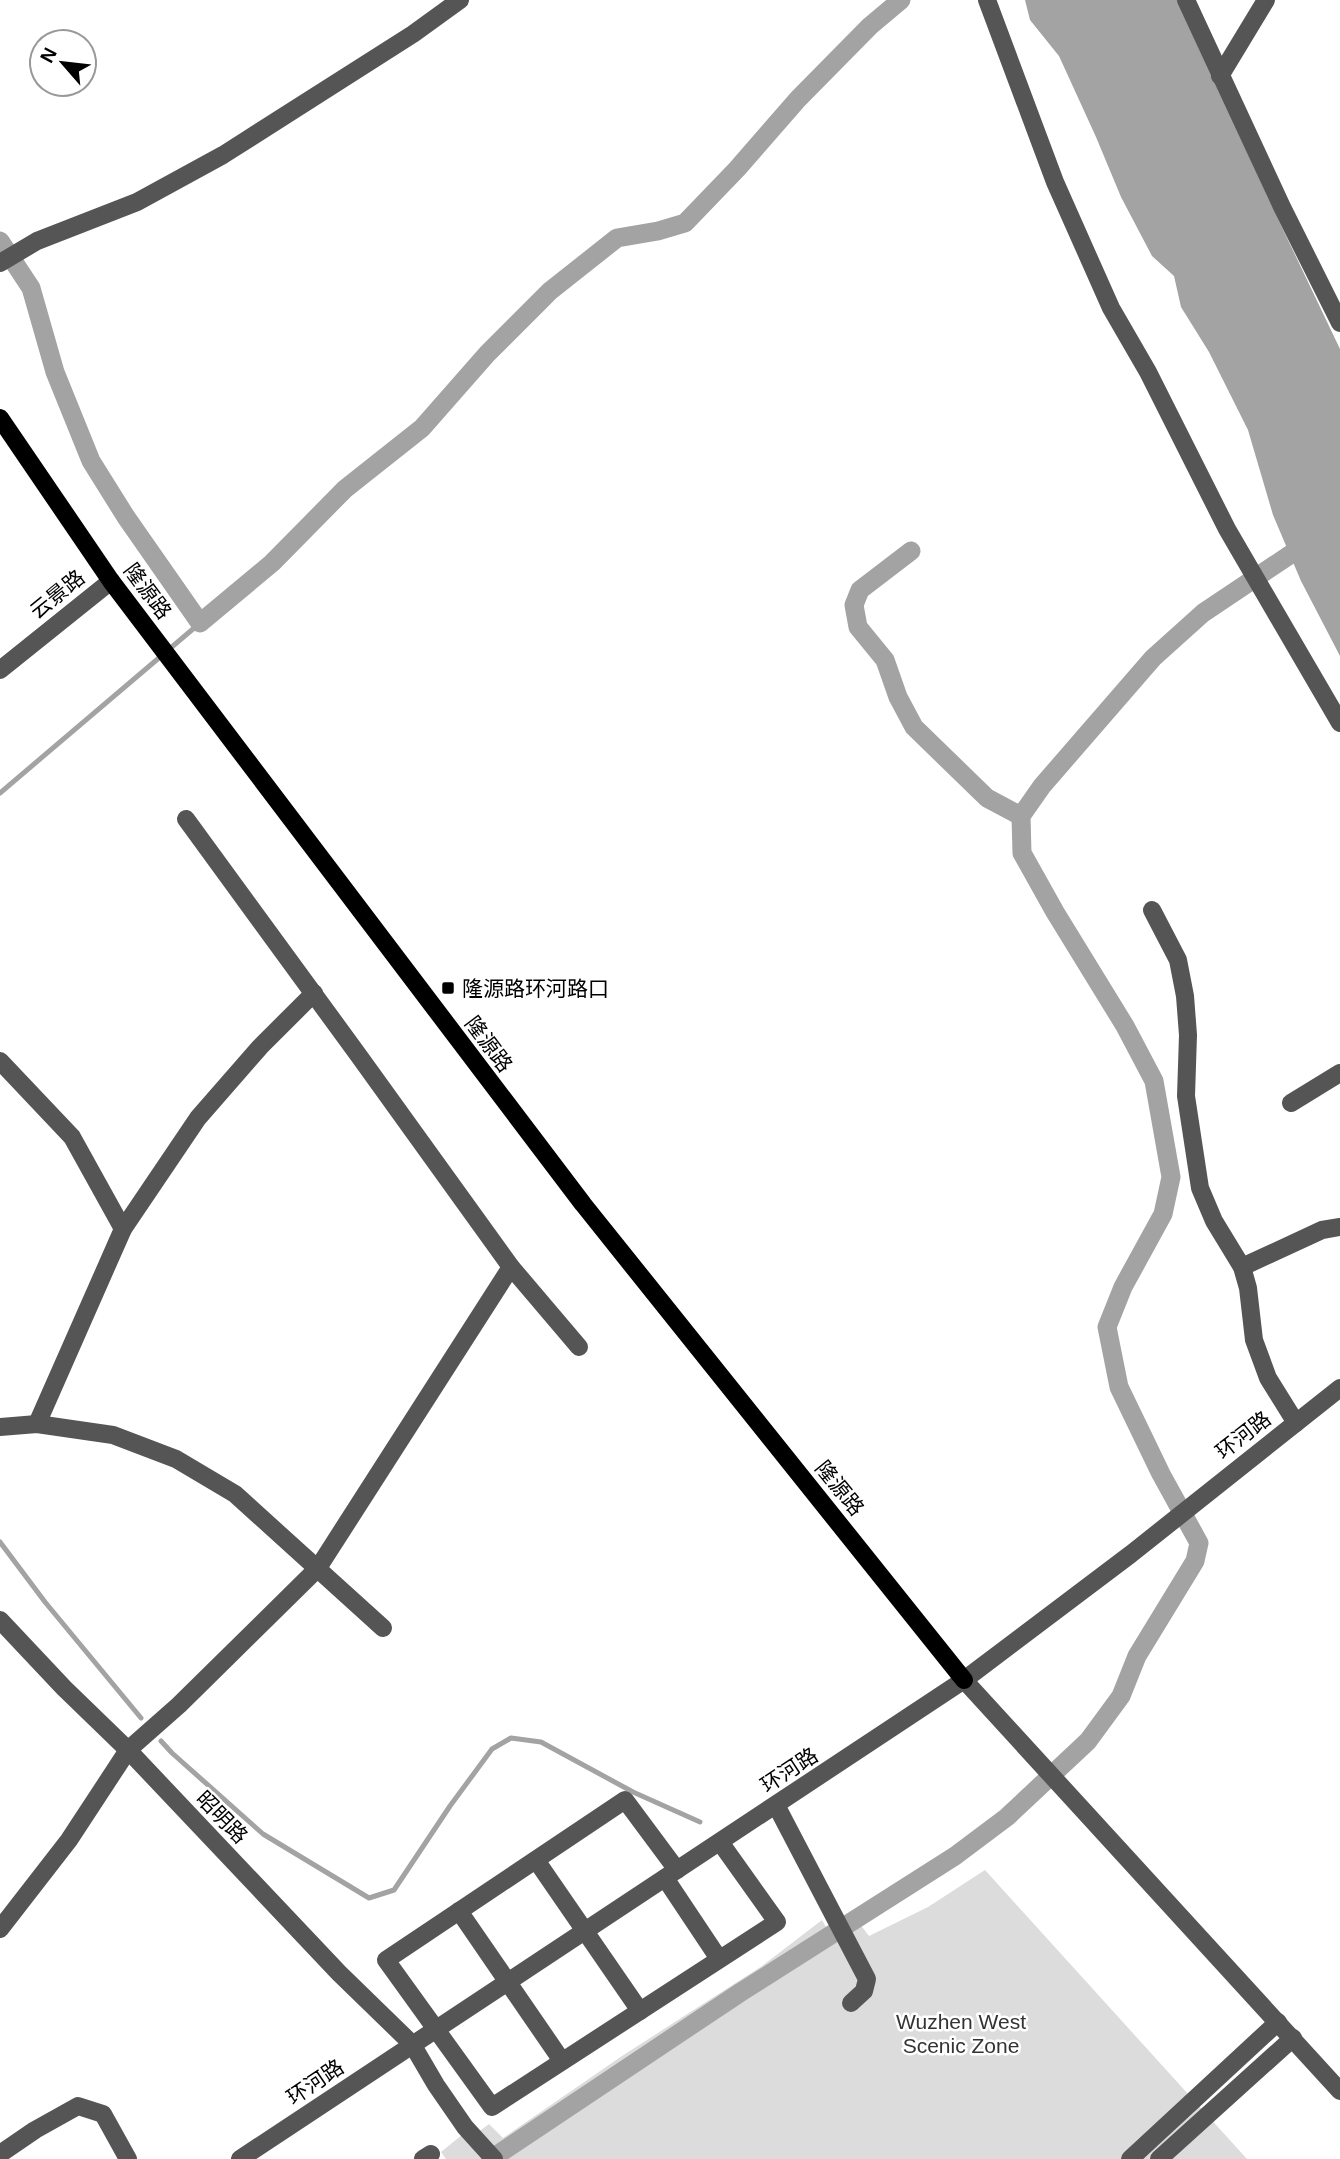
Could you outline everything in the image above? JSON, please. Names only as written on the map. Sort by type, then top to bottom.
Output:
[{"type":"main road","name":"隆源路","points":[[0,418],[111,581],[583,1204],[964,1680]]},
{"type":"street","points":[[0,263],[37,241],[137,202],[223,155],[413,34],[460,0]]},
{"type":"street","points":[[986,0],[1055,182],[1111,308],[1148,372],[1227,529],[1340,723]]},
{"type":"street","points":[[1186,0],[1282,207],[1340,323]]},
{"type":"street","points":[[1220,76],[1266,0]]},
{"type":"street","name":"云景路","points":[[0,670],[111,581]]},
{"type":"street","points":[[186,819],[511,1267],[579,1347]]},
{"type":"street","points":[[1152,910],[1178,960],[1185,996],[1188,1035],[1186,1096],[1200,1188],[1214,1221],[1242,1266],[1248,1288],[1254,1340],[1268,1378],[1296,1423]]},
{"type":"street","points":[[37,1424],[123,1229],[198,1118],[260,1047],[314,993]]},
{"type":"street","points":[[0,1061],[72,1137],[123,1229]]},
{"type":"street","points":[[1291,1103],[1340,1073]]},
{"type":"street","points":[[1242,1266],[1322,1230],[1340,1227]]},
{"type":"street","points":[[0,1929],[69,1840],[128,1750],[318,1568],[511,1267]]},
{"type":"street","name":"环河路","points":[[240,2159],[964,1680],[1131,1555],[1340,1388]]},
{"type":"street","points":[[0,1427],[37,1424],[113,1435],[176,1459],[235,1494],[383,1628]]},
{"type":"street","name":"昭明路","points":[[0,1620],[64,1688],[128,1750],[339,1973],[412,2045],[472,2136],[494,2159]]},
{"type":"street","points":[[964,1680],[1340,2091]]},
{"type":"street","points":[[719,1959],[625,1800],[386,1960],[492,2107],[777,1922],[720,1842]]},
{"type":"street","points":[[776,1805],[867,1979],[864,1991],[851,2003]]},
{"type":"street","points":[[536,1860],[640,2011]]},
{"type":"street","points":[[459,1911],[562,2061]]},
{"type":"street","points":[[1130,2159],[1278,2022]]},
{"type":"street","points":[[1160,2159],[1293,2038]]},
{"type":"street","points":[[0,2154],[78,2106],[103,2114],[128,2159]]},
{"type":"green space","name":"Wuzhen West Scenic Zone","points":[[985,1870],[1247,2159],[446,2159],[441,2152],[463,2134],[473,2136],[489,2124],[503,2138],[622,2056],[762,1966],[822,1920],[826,1927],[853,1915],[869,1936],[928,1907]]},
{"type":"shaded area","points":[[1025,0],[1178,0],[1340,349],[1340,656],[1301,581],[1273,515],[1248,430],[1209,352],[1181,307],[1174,276],[1152,256],[1121,197],[1059,56],[1030,20]]},
{"type":"waterway","points":[[0,241],[31,288],[55,372],[91,461],[126,517],[200,623],[272,563],[345,489],[422,428],[487,354],[550,291],[617,238],[685,223],[798,99],[870,26],[901,0]]},
{"type":"waterway","points":[[491,2159],[741,1992],[955,1856],[1007,1817],[1088,1741],[1121,1696],[1137,1656],[1195,1561],[1199,1543],[1161,1474],[1119,1387],[1107,1327],[1123,1287],[1163,1214],[1171,1177],[1154,1081],[1125,1026],[1022,853],[1021,816],[1042,786],[1153,658],[1203,613],[1312,540]]},
{"type":"waterway","points":[[911,551],[860,590],[854,605],[858,627],[885,660],[898,697],[914,727],[987,798],[1021,816]]},
{"type":"waterway","points":[[0,793],[200,623]]},
{"type":"waterway","points":[[0,1542],[45,1602],[141,1718]]},
{"type":"waterway","points":[[161,1741],[263,1834],[369,1898],[394,1890],[492,1749],[511,1738],[541,1742],[633,1792],[700,1822]]},
{"type":"place","name":"隆源路环河路口","points":[[448,988]]}]
